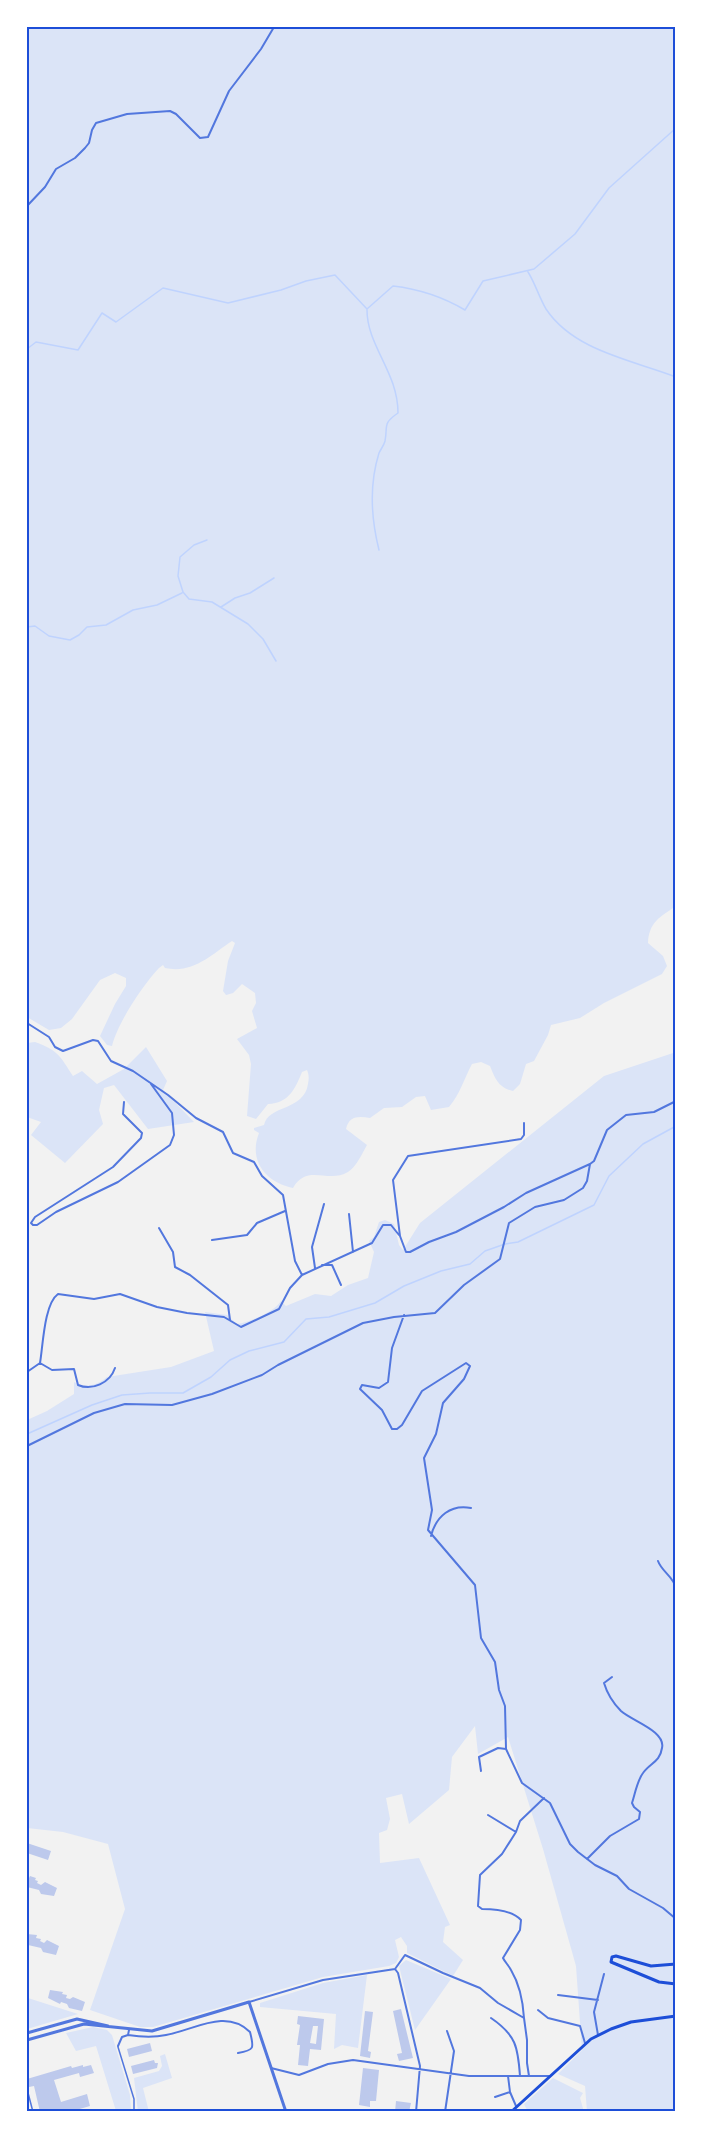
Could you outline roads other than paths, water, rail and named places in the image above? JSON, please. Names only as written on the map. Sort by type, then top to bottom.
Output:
[{"type":"main road","points":[[676,1964],[651,1966],[616,1956],[611,1962],[659,1982],[676,1984]]},
{"type":"main road","points":[[511,2112],[585,2043],[598,2035],[631,2022],[676,2016]]},
{"type":"street","points":[[27,206],[45,187],[56,169],[75,158],[85,148],[96,123],[127,114],[170,111],[200,138],[208,137],[229,91],[261,49],[274,27]]},
{"type":"street","points":[[27,1023],[50,1037],[55,1047],[63,1052],[88,1042],[98,1041],[111,1060],[128,1068],[168,1095],[196,1118],[223,1132],[233,1152],[254,1162],[262,1176],[283,1195],[296,1261],[302,1275]]},
{"type":"street","points":[[124,1102],[123,1114],[142,1133],[141,1138],[116,1165],[35,1217],[31,1222],[33,1225],[37,1225],[53,1213],[118,1182],[170,1145],[174,1135],[171,1110],[151,1084]]},
{"type":"street","points":[[524,1123],[524,1135],[521,1139],[409,1155],[393,1180],[400,1236],[405,1251],[410,1252],[456,1233],[526,1193],[590,1164],[594,1161],[607,1130],[626,1115],[654,1112],[676,1101]]},
{"type":"street","points":[[27,1446],[94,1413],[125,1404],[172,1405],[213,1394],[262,1375],[353,1327],[379,1319],[404,1315],[430,1315],[464,1285],[500,1259],[509,1224],[535,1207],[564,1200],[583,1188],[587,1181],[590,1164]]},
{"type":"street","points":[[315,1268],[312,1247],[324,1204]]},
{"type":"street","points":[[212,1240],[248,1234],[255,1224],[285,1211]]},
{"type":"street","points":[[349,1215],[353,1252]]},
{"type":"street","points":[[27,1372],[40,1363],[46,1322],[53,1298],[60,1293],[90,1299],[120,1294],[157,1307],[224,1317],[241,1327],[276,1311],[282,1305],[294,1282],[302,1275],[374,1242],[385,1224],[393,1227],[400,1236]]},
{"type":"street","points":[[159,1228],[173,1252],[175,1267],[190,1275],[228,1305],[230,1320]]},
{"type":"street","points":[[320,1265],[332,1266],[341,1285]]},
{"type":"street","points":[[404,1315],[392,1348],[388,1382],[379,1388],[362,1385],[361,1392],[382,1410],[392,1429],[397,1429],[402,1425],[422,1391],[466,1363],[470,1366],[464,1379],[445,1400],[436,1434],[424,1458],[432,1510],[428,1528],[431,1536],[475,1585],[481,1638],[495,1662],[499,1690],[505,1706],[506,1749],[522,1783],[545,1798],[555,1811],[570,1844],[587,1859],[617,1876],[629,1889],[661,1906],[676,1919]]},
{"type":"street","points":[[40,1363],[52,1370],[74,1369],[78,1385],[83,1387],[101,1384],[113,1374],[115,1368]]},
{"type":"street","points":[[431,1536],[434,1524],[444,1514],[457,1508],[471,1508]]},
{"type":"street","points":[[658,1561],[676,1588]]},
{"type":"street","points":[[587,1859],[610,1836],[639,1819],[640,1812],[632,1803],[642,1773],[659,1759],[663,1745],[662,1739],[654,1731],[637,1723],[621,1711],[613,1701],[604,1683],[612,1677]]},
{"type":"street","points":[[481,1771],[479,1757],[498,1748],[506,1749]]},
{"type":"street","points":[[529,2076],[522,2000],[519,1987],[503,1958],[520,1930],[521,1920],[516,1915],[493,1909],[482,1910],[478,1906],[480,1875],[502,1854],[520,1821],[545,1798]]},
{"type":"street","points":[[488,1815],[516,1832]]},
{"type":"street","points":[[118,2046],[122,2037],[129,2032],[152,2031],[323,1980],[394,1969],[405,1956],[480,1988],[498,2003],[524,2018]]},
{"type":"street","points":[[394,1969],[398,1973],[420,2069],[416,2112]]},
{"type":"street","points":[[598,2035],[594,2012],[604,1974]]},
{"type":"street","points":[[558,1995],[598,2000]]},
{"type":"street","points":[[249,2002],[286,2112]]},
{"type":"street","points":[[538,2010],[548,2018],[580,2026],[585,2043]]},
{"type":"street","points":[[491,2018],[500,2024],[515,2042],[519,2052],[520,2076]]},
{"type":"street","points":[[27,2033],[77,2019],[90,2020],[154,2037],[220,2020],[230,2020],[250,2032],[252,2049],[238,2053]]},
{"type":"street","points":[[27,2040],[79,2025],[116,2028]]},
{"type":"street","points":[[445,2112],[453,2050],[447,2031]]},
{"type":"street","points":[[271,2068],[297,2075],[328,2064],[353,2061],[474,2076],[550,2076]]},
{"type":"street","points":[[508,2076],[510,2092],[516,2107]]},
{"type":"street","points":[[495,2097],[510,2092]]},
{"type":"lane","points":[[118,2046],[134,2099],[134,2112]]},
{"type":"lane","points":[[27,2090],[33,2112]]},
{"type":"waterway","points":[[27,349],[36,342],[78,350],[102,313],[116,322],[163,288],[228,303],[335,275],[367,309],[393,286],[430,294],[465,310],[483,281],[534,269],[575,234],[609,188],[676,128]]},
{"type":"waterway","points":[[528,272],[546,309],[572,335],[605,352],[676,377]]},
{"type":"waterway","points":[[367,310],[372,336],[397,398],[398,413],[387,425],[372,489],[374,526],[379,550]]},
{"type":"waterway","points":[[207,540],[194,545],[180,557],[178,576],[183,592],[189,599],[212,602],[248,624],[263,639],[276,661]]},
{"type":"waterway","points":[[221,607],[274,578]]},
{"type":"waterway","points":[[27,627],[35,626],[49,636],[70,640],[87,627],[106,625],[133,610],[157,605],[182,593]]},
{"type":"waterway","points":[[27,1434],[92,1405],[122,1395],[183,1393],[211,1377],[230,1360],[249,1351],[284,1342],[306,1319],[329,1317],[375,1303],[404,1286],[441,1271],[470,1264],[485,1251],[518,1242],[594,1205],[609,1176],[643,1144],[676,1126]]}]
